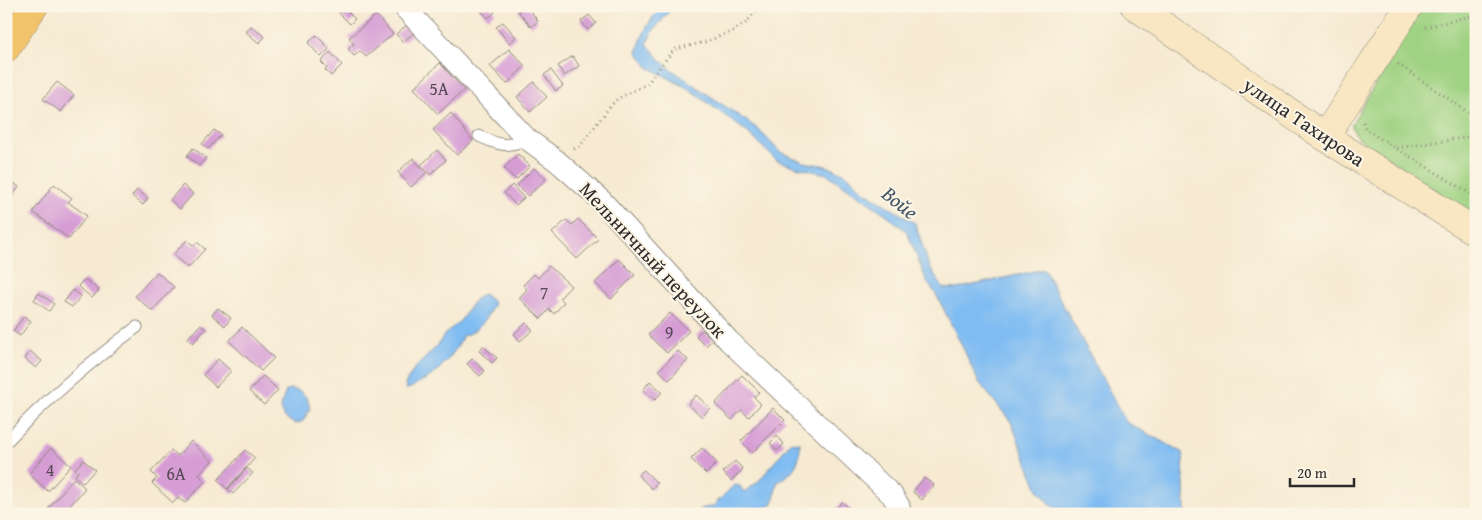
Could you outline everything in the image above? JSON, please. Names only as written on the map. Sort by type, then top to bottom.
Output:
[{"type":"main road","points":[[6,48],[34,6]]},
{"type":"main road","name":"улица Тахирова","points":[[1135,6],[1325,137],[1476,232]]},
{"type":"main road","points":[[1325,137],[1413,17]]},
{"type":"street","name":"Мельничный переулок","points":[[404,6],[527,139],[557,160],[602,201],[729,341],[892,495],[899,506],[900,514]]},
{"type":"lane","points":[[479,136],[493,142],[512,145],[527,139]]},
{"type":"lane","points":[[6,442],[26,421],[79,373],[137,327]]},
{"type":"path","points":[[557,160],[581,145],[617,99],[648,84],[670,54],[676,49],[705,42],[731,32],[747,22],[759,6]]},
{"type":"path","points":[[1413,17],[1476,16]]},
{"type":"path","points":[[1392,70],[1401,56]]},
{"type":"path","points":[[1396,63],[1476,118]]},
{"type":"path","points":[[1365,115],[1363,121],[1365,128],[1476,198]]},
{"type":"path","points":[[1396,148],[1476,136]]},
{"type":"green space","points":[[1425,6],[1476,6],[1476,216],[1473,216],[1357,137],[1351,125],[1413,21]]},
{"type":"water","points":[[662,6],[674,6],[653,31],[647,44],[665,65],[758,129],[780,152],[804,162],[826,166],[846,174],[865,192],[915,223],[929,266],[943,288],[956,289],[1044,269],[1126,422],[1183,453],[1185,514],[1059,514],[1038,490],[1011,422],[978,381],[936,294],[927,282],[907,232],[887,215],[827,174],[776,160],[747,132],[689,89],[648,67],[637,52],[647,27]]},
{"type":"water","points":[[484,294],[494,303],[489,314],[481,324],[472,332],[462,336],[454,352],[435,373],[406,389],[405,384],[415,368],[438,345],[444,335],[461,320],[475,299]]},
{"type":"water","points":[[290,389],[304,395],[310,409],[303,421],[296,424],[285,417],[281,411],[286,391]]},
{"type":"water","points":[[791,442],[800,443],[799,457],[792,471],[777,483],[773,504],[758,514],[727,514],[724,511],[714,514],[696,514],[700,509],[713,506],[734,485],[740,486],[744,492],[758,482]]},
{"type":"building","points":[[481,6],[489,6],[495,12],[488,18],[479,9]]},
{"type":"building","points":[[527,6],[538,21],[531,27],[518,11]]},
{"type":"building","points":[[343,7],[355,19],[350,24],[338,12]]},
{"type":"building","points":[[376,15],[393,34],[366,57],[360,51],[354,56],[348,49],[354,44],[349,38]]},
{"type":"building","points":[[589,15],[596,23],[588,30],[581,21]]},
{"type":"building","points":[[503,22],[516,37],[509,43],[496,27]]},
{"type":"building","points":[[409,23],[416,31],[403,42],[396,34]]},
{"type":"building","points":[[251,26],[265,37],[259,43],[246,32]]},
{"type":"building","points":[[317,35],[329,49],[321,57],[308,43]]},
{"type":"building","points":[[509,49],[525,66],[507,84],[490,66]]},
{"type":"building","points":[[330,52],[342,65],[331,76],[321,62]]},
{"type":"building","points":[[573,56],[579,66],[564,76],[558,66]]},
{"type":"building","points":[[440,63],[464,90],[438,114],[414,88]]},
{"type":"building","points":[[551,70],[563,86],[556,91],[544,75]]},
{"type":"building","points":[[57,82],[74,95],[61,112],[43,99]]},
{"type":"building","points":[[534,82],[547,97],[530,112],[517,97]]},
{"type":"building","points":[[451,113],[473,141],[457,155],[433,130]]},
{"type":"building","points":[[214,130],[221,135],[208,149],[202,144]]},
{"type":"building","points":[[193,148],[206,158],[199,166],[187,156]]},
{"type":"building","points":[[437,150],[446,160],[430,175],[421,165]]},
{"type":"building","points":[[518,154],[530,166],[516,180],[504,168]]},
{"type":"building","points":[[413,158],[426,173],[411,187],[398,172]]},
{"type":"building","points":[[534,168],[546,179],[528,196],[517,185]]},
{"type":"building","points":[[6,177],[19,187],[6,205]]},
{"type":"building","points":[[54,184],[72,198],[68,202],[87,216],[69,239],[33,212]]},
{"type":"building","points":[[183,185],[193,194],[180,209],[170,200]]},
{"type":"building","points":[[512,185],[524,198],[516,205],[504,193]]},
{"type":"building","points":[[137,190],[148,198],[143,205],[132,196]]},
{"type":"building","points":[[578,219],[598,239],[577,259],[552,233],[566,220],[572,225]]},
{"type":"building","points":[[187,240],[194,246],[197,242],[205,249],[188,268],[173,255]]},
{"type":"building","points":[[619,259],[635,275],[611,299],[595,283]]},
{"type":"building","points":[[549,266],[571,286],[560,298],[564,302],[554,314],[549,309],[541,319],[519,298],[527,289],[523,285],[534,274],[538,278]]},
{"type":"building","points":[[157,272],[174,287],[152,311],[135,296]]},
{"type":"building","points":[[85,279],[99,290],[92,298],[78,286]]},
{"type":"building","points":[[73,290],[81,296],[72,307],[64,302]]},
{"type":"building","points":[[39,293],[54,304],[49,311],[34,300]]},
{"type":"building","points":[[218,308],[231,318],[225,326],[212,315]]},
{"type":"building","points":[[670,313],[689,331],[667,353],[648,335]]},
{"type":"building","points":[[24,316],[31,321],[20,336],[13,331]]},
{"type":"building","points":[[526,323],[533,330],[520,341],[514,334]]},
{"type":"building","points":[[200,325],[206,329],[193,343],[188,338]]},
{"type":"building","points":[[242,327],[274,358],[261,371],[229,341]]},
{"type":"building","points":[[702,330],[713,339],[706,346],[696,336]]},
{"type":"building","points":[[483,346],[497,358],[492,363],[479,351]]},
{"type":"building","points":[[30,351],[42,361],[36,368],[25,359]]},
{"type":"building","points":[[678,351],[688,360],[669,380],[659,370]]},
{"type":"building","points":[[218,359],[231,371],[216,387],[203,375]]},
{"type":"building","points":[[472,359],[485,371],[480,376],[467,364]]},
{"type":"building","points":[[742,375],[759,392],[754,397],[761,404],[749,417],[741,410],[732,420],[715,404]]},
{"type":"building","points":[[263,376],[278,390],[264,405],[249,391]]},
{"type":"building","points":[[650,381],[662,392],[655,400],[643,390]]},
{"type":"building","points":[[696,395],[710,408],[702,417],[688,404]]},
{"type":"building","points":[[773,408],[785,420],[752,453],[741,441]]},
{"type":"building","points":[[777,436],[784,444],[777,451],[770,443]]},
{"type":"building","points":[[191,441],[212,461],[199,475],[205,481],[185,503],[178,498],[173,503],[152,483],[157,478],[151,472],[171,450],[178,456]]},
{"type":"building","points":[[51,448],[71,466],[48,491],[29,474]]},
{"type":"building","points":[[702,448],[717,463],[706,474],[691,459]]},
{"type":"building","points":[[245,450],[255,458],[227,489],[218,480]]},
{"type":"building","points":[[83,460],[95,470],[83,483],[75,476],[78,472],[75,469]]},
{"type":"building","points":[[735,461],[743,469],[731,481],[723,472]]},
{"type":"building","points":[[247,468],[253,473],[233,494],[228,489]]},
{"type":"building","points":[[644,470],[657,483],[652,489],[638,475]]},
{"type":"building","points":[[74,478],[85,488],[63,514],[54,514],[48,509]]},
{"type":"building","points":[[924,478],[934,485],[922,500],[913,492]]},
{"type":"building","points":[[842,502],[856,514],[831,514]]},
{"type":"water label","name":"Войе","points":[[900,203]]}]
